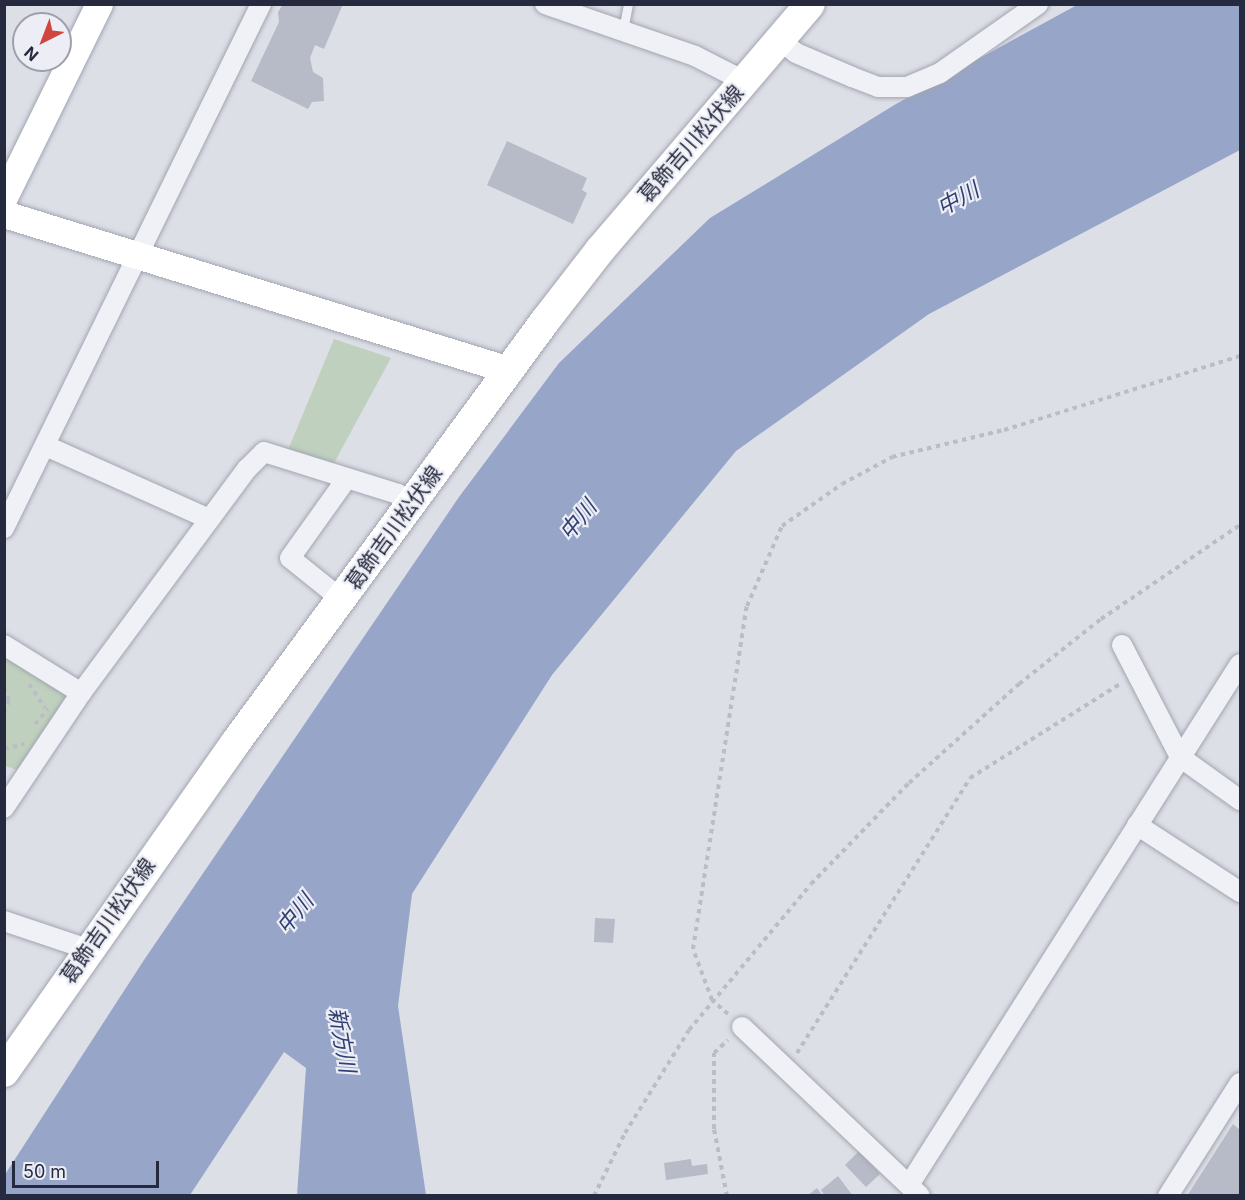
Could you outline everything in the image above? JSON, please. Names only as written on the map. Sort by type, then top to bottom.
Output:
[{"type":"main road","name":"葛飾吉川松伏線","points":[[4,1072],[87,949],[509,369],[600,250],[810,4]]},
{"type":"street","points":[[4,197],[99,4]]},
{"type":"street","points":[[4,528],[261,4]]},
{"type":"street","points":[[779,40],[796,53],[878,87],[907,87],[940,73],[1038,4]]},
{"type":"street","points":[[547,5],[695,56],[744,81]]},
{"type":"street","points":[[4,214],[138,252],[509,369]]},
{"type":"street","points":[[46,446],[209,519]]},
{"type":"street","points":[[4,808],[81,693],[209,519],[264,452],[398,494],[411,504]]},
{"type":"street","points":[[341,599],[290,558],[346,478]]},
{"type":"street","points":[[4,645],[81,693]]},
{"type":"street","points":[[1122,645],[1180,758],[1240,800]]},
{"type":"street","points":[[736,1021],[915,1190],[1137,825],[1240,664]]},
{"type":"street","points":[[4,771],[23,777]]},
{"type":"street","points":[[1137,825],[1240,892]]},
{"type":"street","points":[[4,921],[87,949]]},
{"type":"street","points":[[1168,1196],[1240,1083]]},
{"type":"lane","points":[[624,30],[628,4]]},
{"type":"path","points":[[727,1196],[714,1129],[714,1053],[736,1021],[712,1000],[693,949],[747,606],[782,526],[842,484],[892,457],[1004,430],[1240,356]]},
{"type":"path","points":[[594,1196],[625,1133],[712,1000],[819,875],[909,783],[1019,684],[1101,619],[1240,525]]},
{"type":"path","points":[[787,1070],[970,778],[1136,674]]},
{"type":"path","points":[[4,688],[9,700],[4,713]]},
{"type":"green space","points":[[334,339],[391,358],[333,465],[288,450]]},
{"type":"green space","points":[[4,654],[68,692],[23,768],[17,770],[5,766]]},
{"type":"water","points":[[1077,5],[1240,5],[1240,150],[929,314],[736,451],[552,675],[412,894],[398,1006],[426,1195],[297,1195],[306,1068],[284,1052],[190,1195],[5,1195],[4,1176],[144,960],[459,497],[559,363],[710,218],[896,104]]},
{"type":"building","points":[[343,4],[324,49],[315,45],[310,58],[313,72],[323,78],[324,101],[312,102],[308,109],[251,81],[279,22],[278,12],[282,6]]},
{"type":"building","points":[[507,141],[587,178],[582,190],[587,193],[573,224],[487,185]]},
{"type":"building","points":[[595,918],[615,919],[613,943],[594,942]]},
{"type":"building","points":[[1233,1124],[1240,1130],[1240,1196],[1187,1196]]},
{"type":"building","points":[[859,1151],[880,1174],[866,1187],[845,1165]]},
{"type":"building","points":[[691,1159],[692,1166],[707,1164],[708,1174],[666,1180],[664,1163]]},
{"type":"building","points":[[838,1176],[853,1196],[825,1196],[821,1190]]},
{"type":"building","points":[[817,1188],[823,1196],[807,1196]]},
{"type":"water label","name":"中川","points":[[958,199]]},
{"type":"water label","name":"中川","points":[[578,520]]},
{"type":"water label","name":"中川","points":[[295,914]]},
{"type":"water label","name":"新方川","points":[[342,1040]]}]
